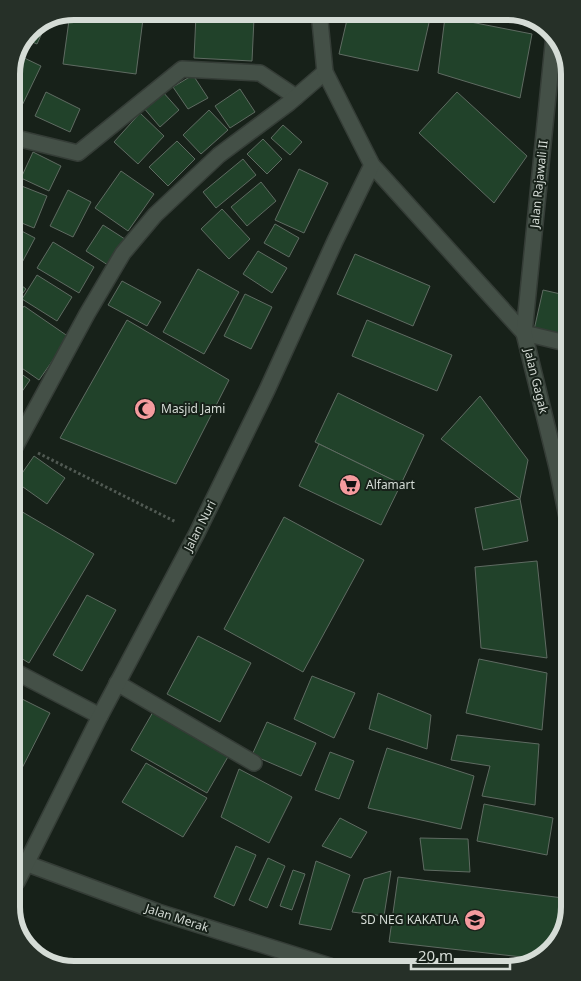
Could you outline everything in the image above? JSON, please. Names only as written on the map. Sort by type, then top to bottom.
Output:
[{"type":"street","points":[[320,20],[325,72],[372,165],[524,333],[561,342]]},
{"type":"street","name":"Jalan Rajawali II","points":[[524,333],[555,50]]},
{"type":"street","points":[[20,139],[78,153],[182,69],[260,73],[296,97]]},
{"type":"street","points":[[20,439],[87,314],[123,253],[155,215],[219,155],[296,97],[325,72]]},
{"type":"street","name":"Jalan Nuri","points":[[22,862],[197,532],[372,165]]},
{"type":"street","name":"Jalan Gagak","points":[[524,333],[561,487]]},
{"type":"street","points":[[20,674],[100,716]]},
{"type":"street","points":[[117,683],[254,763]]},
{"type":"street","name":"Jalan Merak","points":[[22,862],[158,912],[314,961]]},
{"type":"path","points":[[20,448],[197,532]]},
{"type":"building","points":[[69,20],[143,20],[136,74],[63,64]]},
{"type":"building","points":[[196,20],[254,20],[252,61],[194,58]]},
{"type":"building","points":[[347,20],[430,20],[418,71],[339,54]]},
{"type":"building","points":[[445,20],[460,20],[532,34],[520,98],[438,73]]},
{"type":"building","points":[[44,29],[37,44],[31,41]]},
{"type":"building","points":[[23,57],[41,66],[20,110],[20,71]]},
{"type":"building","points":[[193,75],[208,98],[188,109],[173,87]]},
{"type":"building","points":[[240,89],[255,112],[230,128],[215,106]]},
{"type":"building","points":[[162,91],[179,110],[160,127],[143,107]]},
{"type":"building","points":[[46,92],[80,109],[70,132],[35,116]]},
{"type":"building","points":[[457,92],[527,156],[494,203],[419,133]]},
{"type":"building","points":[[209,110],[228,130],[201,154],[183,135]]},
{"type":"building","points":[[140,113],[164,136],[138,164],[114,142]]},
{"type":"building","points":[[283,125],[302,142],[290,155],[271,138]]},
{"type":"building","points":[[263,139],[282,159],[267,174],[247,154]]},
{"type":"building","points":[[177,141],[195,159],[168,186],[149,167]]},
{"type":"building","points":[[33,152],[61,166],[49,191],[21,178]]},
{"type":"building","points":[[243,159],[256,175],[216,208],[203,192]]},
{"type":"building","points":[[299,169],[328,183],[304,233],[275,220]]},
{"type":"building","points":[[121,171],[154,194],[128,231],[95,208]]},
{"type":"building","points":[[261,182],[276,201],[247,226],[231,207]]},
{"type":"building","points":[[20,185],[47,196],[34,228],[20,222]]},
{"type":"building","points":[[68,190],[91,202],[73,237],[50,226]]},
{"type":"building","points":[[222,209],[250,239],[229,259],[201,229]]},
{"type":"building","points":[[275,224],[299,238],[289,257],[264,243]]},
{"type":"building","points":[[103,225],[128,241],[111,267],[86,251]]},
{"type":"building","points":[[20,230],[35,238],[20,266]]},
{"type":"building","points":[[53,242],[94,267],[79,293],[37,268]]},
{"type":"building","points":[[258,251],[287,268],[272,293],[243,274]]},
{"type":"building","points":[[355,254],[430,286],[413,326],[337,294]]},
{"type":"building","points":[[198,269],[239,292],[204,354],[163,332]]},
{"type":"building","points":[[37,275],[72,297],[57,321],[22,299]]},
{"type":"building","points":[[122,281],[161,302],[147,326],[108,305]]},
{"type":"building","points":[[20,284],[26,289],[20,297]]},
{"type":"building","points":[[543,290],[561,294],[561,336],[534,330]]},
{"type":"building","points":[[245,294],[272,307],[251,349],[224,336]]},
{"type":"building","points":[[24,306],[69,337],[39,380],[20,367],[20,311]]},
{"type":"building","name":"Masjid Jami","points":[[127,320],[229,380],[176,484],[60,438]]},
{"type":"building","points":[[367,320],[452,355],[437,391],[352,356]]},
{"type":"building","points":[[20,373],[30,380],[20,394]]},
{"type":"building","points":[[338,393],[424,435],[401,484],[315,442]]},
{"type":"building","points":[[480,396],[528,460],[520,499],[441,439]]},
{"type":"building","name":"Alfamart","points":[[319,444],[401,484],[381,525],[299,486]]},
{"type":"building","points":[[34,456],[65,478],[47,504],[20,485],[20,476]]},
{"type":"building","points":[[520,499],[528,541],[483,550],[475,508]]},
{"type":"building","points":[[20,511],[94,554],[29,663],[20,657]]},
{"type":"building","points":[[284,517],[364,560],[303,672],[224,629]]},
{"type":"building","points":[[537,561],[547,658],[481,648],[475,567]]},
{"type":"building","points":[[87,595],[116,610],[82,671],[53,655]]},
{"type":"building","points":[[198,636],[251,663],[220,722],[167,694]]},
{"type":"building","points":[[479,659],[547,673],[542,730],[466,713]]},
{"type":"building","points":[[312,676],[355,693],[334,738],[294,719]]},
{"type":"building","points":[[378,693],[431,715],[427,749],[369,729]]},
{"type":"building","points":[[20,698],[50,713],[20,772]]},
{"type":"building","points":[[153,712],[229,755],[207,793],[131,750]]},
{"type":"building","points":[[267,722],[316,743],[301,776],[252,755]]},
{"type":"building","points":[[457,735],[539,744],[535,805],[482,796],[490,766],[451,760]]},
{"type":"building","points":[[387,748],[474,776],[461,829],[368,808]]},
{"type":"building","points":[[330,752],[354,761],[339,799],[315,790]]},
{"type":"building","points":[[146,763],[207,798],[183,837],[122,802]]},
{"type":"building","points":[[239,769],[292,797],[269,843],[221,817]]},
{"type":"building","points":[[484,804],[553,818],[547,855],[477,841]]},
{"type":"building","points":[[340,818],[367,832],[351,858],[322,846]]},
{"type":"building","points":[[420,838],[468,839],[470,872],[424,870]]},
{"type":"building","points":[[236,846],[256,855],[234,906],[214,897]]},
{"type":"building","points":[[268,858],[285,866],[267,908],[249,900]]},
{"type":"building","points":[[316,861],[350,875],[331,930],[299,924]]},
{"type":"building","points":[[293,870],[305,874],[292,910],[280,906]]},
{"type":"building","points":[[391,871],[384,916],[352,912],[364,879]]},
{"type":"building","name":"SD NEG KAKATUA","points":[[398,877],[561,898],[561,908],[554,934],[543,948],[525,957],[389,942]]},
{"type":"place","name":"Masjid Jami","points":[[145,409]]},
{"type":"place","name":"Alfamart","points":[[350,485]]},
{"type":"place","name":"SD NEG KAKATUA","points":[[475,920]]}]
